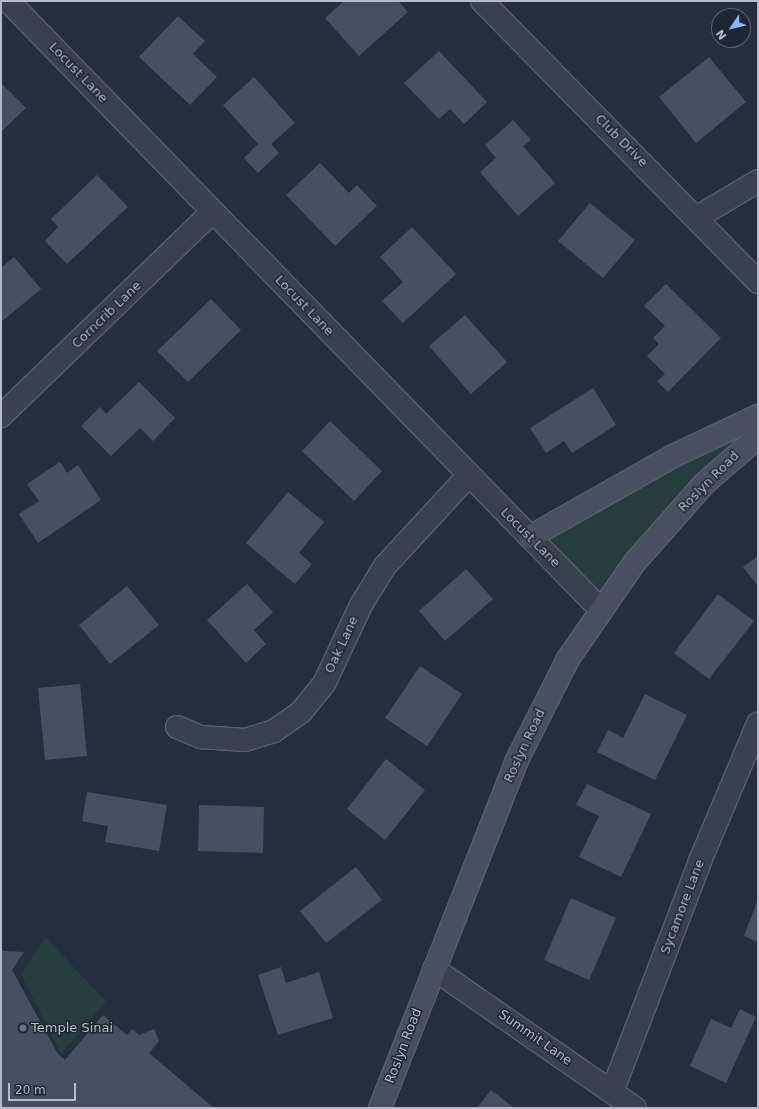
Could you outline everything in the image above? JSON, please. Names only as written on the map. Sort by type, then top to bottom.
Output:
[{"type":"main road","points":[[530,537],[673,456],[758,416]]},
{"type":"main road","name":"Roslyn Road","points":[[380,1108],[517,760],[568,659],[635,562],[705,483],[758,437]]},
{"type":"street","name":"Locust Lane","points":[[8,1],[468,476],[601,610]]},
{"type":"street","name":"Club Drive","points":[[482,1],[758,282]]},
{"type":"street","points":[[696,218],[758,181]]},
{"type":"street","name":"Corncrib Lane","points":[[1,416],[212,212]]},
{"type":"street","name":"Oak Lane","points":[[177,727],[201,737],[246,740],[274,731],[301,712],[324,684],[361,605],[384,566],[468,476]]},
{"type":"street","name":"Sycamore Lane","points":[[612,1092],[700,861],[758,724]]},
{"type":"street","name":"Summit Lane","points":[[434,969],[635,1108]]},
{"type":"green space","points":[[758,416],[758,437],[601,610],[530,537]]},
{"type":"green space","points":[[45,937],[106,1001],[61,1054],[21,975]]},
{"type":"building","points":[[344,1],[398,1],[408,12],[359,56],[325,18]]},
{"type":"building","points":[[178,16],[205,41],[193,54],[217,77],[190,105],[139,57]]},
{"type":"building","points":[[439,51],[487,102],[464,124],[450,109],[439,119],[404,83]]},
{"type":"building","points":[[709,57],[746,102],[696,143],[659,97]]},
{"type":"building","points":[[254,77],[295,123],[271,144],[279,153],[258,173],[244,158],[258,144],[223,105]]},
{"type":"building","points":[[1,83],[26,108],[1,132]]},
{"type":"building","points":[[513,120],[531,140],[523,146],[555,183],[518,216],[480,172],[496,158],[485,145]]},
{"type":"building","points":[[320,163],[349,193],[357,185],[377,206],[335,246],[286,195]]},
{"type":"building","points":[[97,175],[128,207],[67,264],[45,241],[58,227],[51,219]]},
{"type":"building","points":[[590,203],[635,240],[603,278],[558,241]]},
{"type":"building","points":[[412,227],[456,274],[403,323],[382,301],[403,282],[380,257]]},
{"type":"building","points":[[14,257],[41,289],[1,322],[1,268]]},
{"type":"building","points":[[666,284],[721,338],[668,392],[657,381],[665,374],[647,356],[659,344],[653,338],[665,326],[644,306]]},
{"type":"building","points":[[211,299],[241,330],[188,382],[157,351]]},
{"type":"building","points":[[465,315],[507,362],[471,394],[429,346]]},
{"type":"building","points":[[139,382],[175,418],[153,441],[140,428],[111,456],[81,426],[100,407],[106,414]]},
{"type":"building","points":[[593,388],[616,425],[572,453],[564,441],[546,453],[530,428]]},
{"type":"building","points":[[330,421],[382,471],[354,501],[302,451]]},
{"type":"building","points":[[60,462],[67,473],[78,465],[101,500],[38,543],[19,514],[39,501],[27,484]]},
{"type":"building","points":[[288,492],[324,522],[299,553],[312,564],[295,584],[246,543]]},
{"type":"building","points":[[758,556],[758,586],[743,567]]},
{"type":"building","points":[[466,569],[493,599],[445,641],[419,611]]},
{"type":"building","points":[[247,584],[273,612],[254,630],[266,644],[246,663],[207,620]]},
{"type":"building","points":[[127,586],[159,625],[110,664],[79,625]]},
{"type":"building","points":[[718,594],[754,621],[709,679],[674,653]]},
{"type":"building","points":[[420,666],[462,694],[427,746],[385,718]]},
{"type":"building","points":[[80,684],[87,756],[45,760],[38,688]]},
{"type":"building","points":[[645,694],[687,715],[655,780],[597,752],[608,730],[623,738]]},
{"type":"building","points":[[386,759],[425,790],[385,840],[347,809]]},
{"type":"building","points":[[587,784],[651,814],[621,877],[579,857],[599,816],[576,805]]},
{"type":"building","points":[[87,792],[167,805],[159,851],[105,842],[108,826],[82,821]]},
{"type":"building","points":[[199,805],[264,807],[263,853],[198,851]]},
{"type":"building","points":[[356,867],[382,900],[326,943],[300,911]]},
{"type":"building","points":[[571,898],[616,918],[589,980],[544,960]]},
{"type":"building","points":[[758,899],[758,942],[744,936]]},
{"type":"building","name":"Temple Sinai","points":[[1,948],[3,951],[24,952],[12,970],[58,1054],[65,1060],[103,1015],[127,1035],[132,1029],[139,1035],[154,1029],[159,1041],[149,1053],[214,1108],[1,1108]]},
{"type":"building","points":[[281,967],[286,983],[319,972],[333,1018],[278,1035],[258,975]]},
{"type":"building","points":[[740,1009],[756,1017],[726,1083],[690,1066],[711,1019],[731,1028]]},
{"type":"building","points":[[491,1090],[514,1108],[477,1108]]},
{"type":"place","name":"Temple Sinai","points":[[23,1028]]}]
